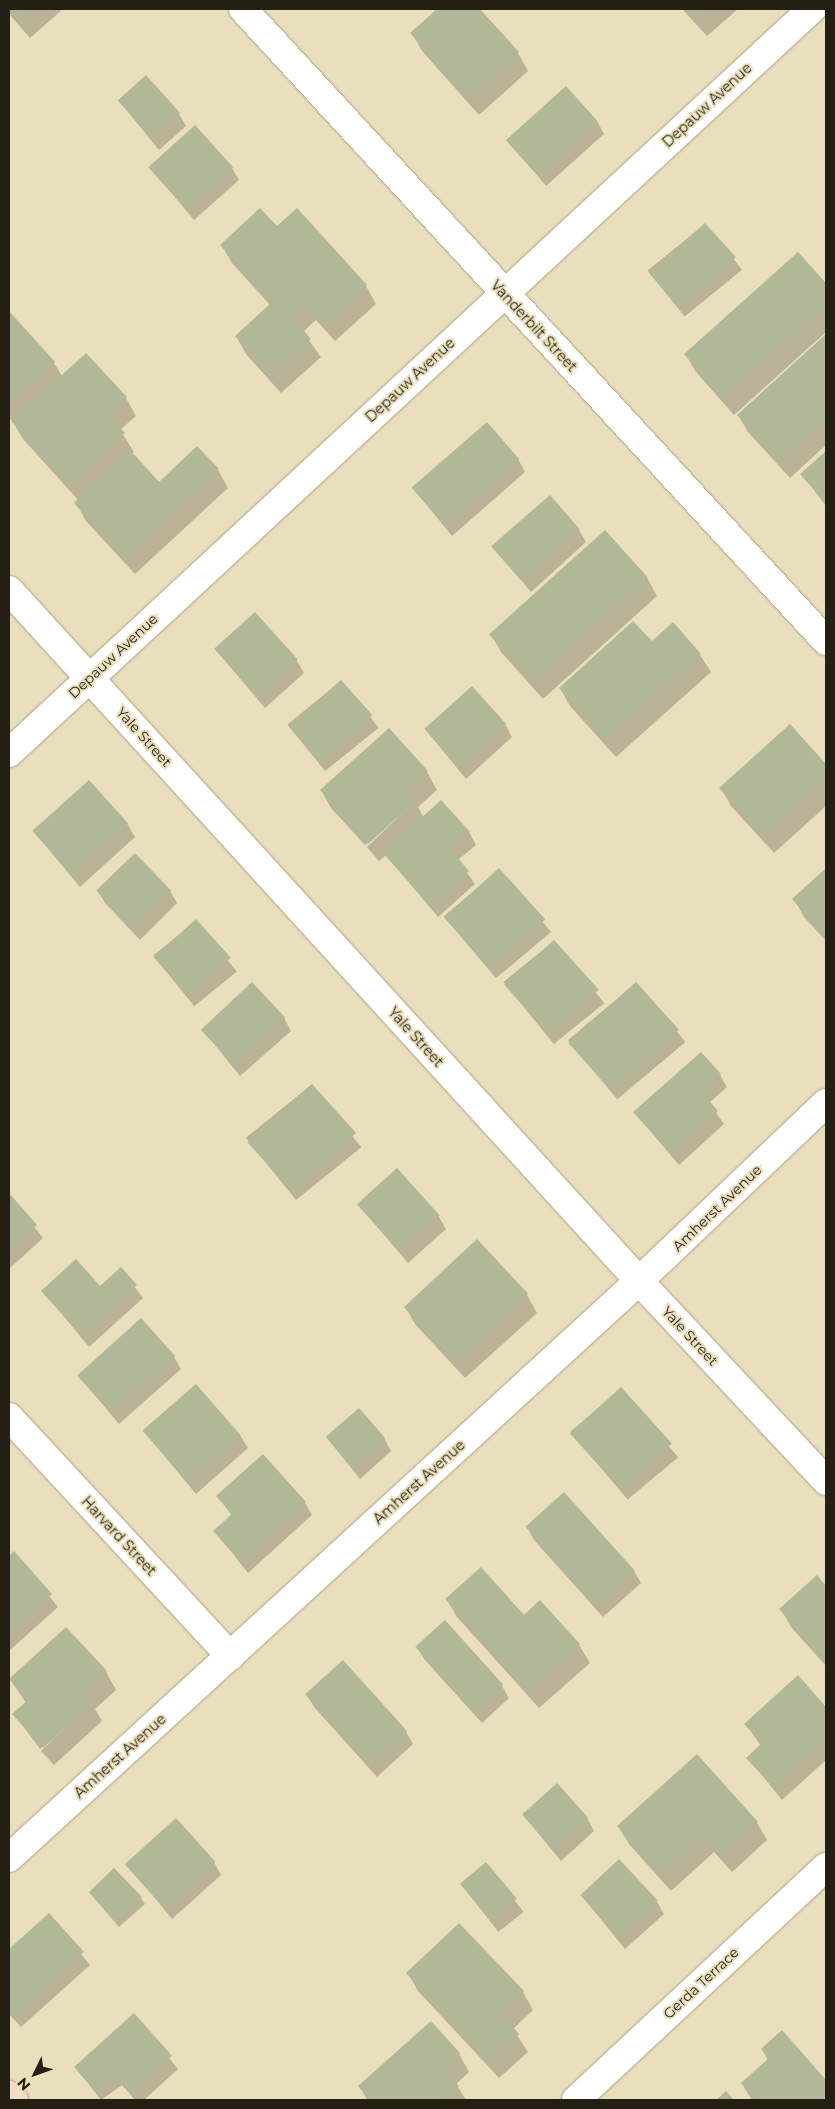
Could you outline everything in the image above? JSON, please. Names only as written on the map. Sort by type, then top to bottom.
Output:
[{"type":"main road","points":[[9,2095],[14,2100]]},
{"type":"street","name":"Vanderbilt Street","points":[[243,9],[826,642]]},
{"type":"street","name":"Depauw Avenue","points":[[9,753],[812,9]]},
{"type":"street","name":"Yale Street","points":[[9,590],[639,1282],[826,1481]]},
{"type":"street","name":"Amherst Avenue","points":[[9,1858],[639,1282],[826,1104]]},
{"type":"street","name":"Harvard Street","points":[[9,1417],[230,1656]]},
{"type":"street","name":"Gerda Terrace","points":[[576,2100],[826,1867]]},
{"type":"building","points":[[9,9],[33,9],[19,21]]},
{"type":"building","points":[[437,9],[480,9],[519,52],[468,98],[410,33]]},
{"type":"building","points":[[687,9],[708,9],[696,19]]},
{"type":"building","points":[[146,75],[180,113],[152,138],[118,100]]},
{"type":"building","points":[[566,86],[597,121],[537,175],[506,140]]},
{"type":"building","points":[[195,125],[233,167],[186,210],[148,167]]},
{"type":"building","points":[[260,208],[277,226],[297,208],[367,285],[325,324],[305,304],[291,316],[311,339],[271,376],[235,336],[272,302],[220,245]]},
{"type":"building","points":[[705,223],[736,257],[680,307],[649,273]]},
{"type":"building","points":[[798,252],[826,283],[826,305],[723,398],[684,354]]},
{"type":"building","points":[[9,311],[55,362],[9,403]]},
{"type":"building","points":[[826,334],[826,418],[779,461],[737,415]]},
{"type":"building","points":[[86,353],[127,397],[108,414],[125,433],[68,485],[11,421]]},
{"type":"building","points":[[487,422],[519,459],[444,525],[412,488]]},
{"type":"building","points":[[197,446],[219,469],[124,557],[74,503],[131,451],[159,482]]},
{"type":"building","points":[[826,451],[826,495],[822,499],[800,474]]},
{"type":"building","points":[[550,495],[580,529],[521,580],[491,546]]},
{"type":"building","points":[[605,530],[648,578],[532,682],[489,634]]},
{"type":"building","points":[[255,612],[298,660],[257,696],[214,649]]},
{"type":"building","points":[[633,621],[652,641],[673,622],[701,654],[606,740],[559,688]]},
{"type":"building","points":[[341,680],[372,715],[320,762],[289,727]]},
{"type":"building","points":[[472,686],[506,724],[459,767],[424,729]]},
{"type":"building","points":[[790,724],[826,764],[826,779],[763,836],[719,788]]},
{"type":"building","points":[[389,728],[428,771],[406,791],[416,801],[368,844],[320,790]]},
{"type":"building","points":[[89,780],[128,824],[72,875],[33,831]]},
{"type":"building","points":[[441,800],[470,832],[450,849],[469,871],[430,906],[383,853]]},
{"type":"building","points":[[135,853],[171,890],[132,928],[96,891]]},
{"type":"building","points":[[499,868],[545,919],[490,969],[444,918]]},
{"type":"building","points":[[826,868],[826,937],[792,899]]},
{"type":"building","points":[[196,919],[231,958],[188,996],[154,957]]},
{"type":"building","points":[[554,940],[599,990],[549,1035],[504,985]]},
{"type":"building","points":[[252,982],[285,1018],[234,1066],[201,1030]]},
{"type":"building","points":[[636,982],[679,1030],[611,1090],[568,1043]]},
{"type":"building","points":[[701,1052],[721,1074],[701,1092],[718,1111],[671,1154],[633,1112]]},
{"type":"building","points":[[312,1084],[356,1133],[292,1191],[247,1142]]},
{"type":"building","points":[[397,1168],[440,1216],[400,1252],[357,1204]]},
{"type":"building","points":[[9,1193],[37,1225],[9,1250]]},
{"type":"building","points":[[477,1239],[528,1294],[455,1362],[404,1307]]},
{"type":"building","points":[[76,1259],[100,1286],[121,1267],[137,1285],[81,1335],[41,1291]]},
{"type":"building","points":[[141,1318],[175,1356],[111,1413],[77,1376]]},
{"type":"building","points":[[196,1384],[241,1435],[187,1482],[142,1431]]},
{"type":"building","points":[[621,1387],[672,1443],[621,1490],[570,1433]]},
{"type":"building","points":[[359,1408],[385,1438],[352,1467],[326,1437]]},
{"type":"building","points":[[263,1454],[306,1502],[240,1561],[213,1531],[232,1514],[216,1496]]},
{"type":"building","points":[[564,1492],[634,1570],[596,1605],[525,1527]]},
{"type":"building","points":[[14,1551],[52,1594],[9,1633],[9,1556]]},
{"type":"building","points":[[481,1567],[524,1615],[540,1600],[580,1644],[528,1691],[445,1599]]},
{"type":"building","points":[[817,1575],[826,1586],[826,1662],[779,1609]]},
{"type":"building","points":[[445,1620],[503,1685],[473,1711],[415,1647]]},
{"type":"building","points":[[66,1627],[107,1671],[83,1692],[93,1703],[43,1748],[12,1714],[28,1700],[9,1679]]},
{"type":"building","points":[[343,1660],[407,1731],[369,1765],[305,1694]]},
{"type":"building","points":[[798,1675],[826,1707],[826,1741],[774,1788],[746,1758],[762,1743],[744,1724]]},
{"type":"building","points":[[697,1754],[758,1822],[721,1855],[703,1835],[660,1874],[617,1826]]},
{"type":"building","points":[[557,1783],[588,1818],[554,1849],[522,1814]]},
{"type":"building","points":[[176,1818],[215,1862],[164,1908],[125,1864]]},
{"type":"building","points":[[619,1859],[658,1901],[619,1937],[580,1895]]},
{"type":"building","points":[[486,1862],[517,1899],[491,1921],[460,1884]]},
{"type":"building","points":[[114,1868],[142,1897],[117,1921],[89,1892]]},
{"type":"building","points":[[49,1913],[84,1952],[13,2016],[9,2011],[9,1949]]},
{"type":"building","points":[[459,1923],[524,1991],[501,2013],[519,2034],[488,2061],[406,1973]]},
{"type":"building","points":[[134,2013],[172,2056],[131,2093],[114,2074],[95,2091],[74,2067]]},
{"type":"building","points":[[431,2021],[460,2053],[443,2068],[459,2086],[443,2100],[370,2100],[358,2086]]},
{"type":"building","points":[[782,2030],[826,2080],[826,2100],[756,2100],[741,2083],[769,2058],[761,2049]]},
{"type":"building","points":[[726,2091],[734,2100],[716,2100]]}]
